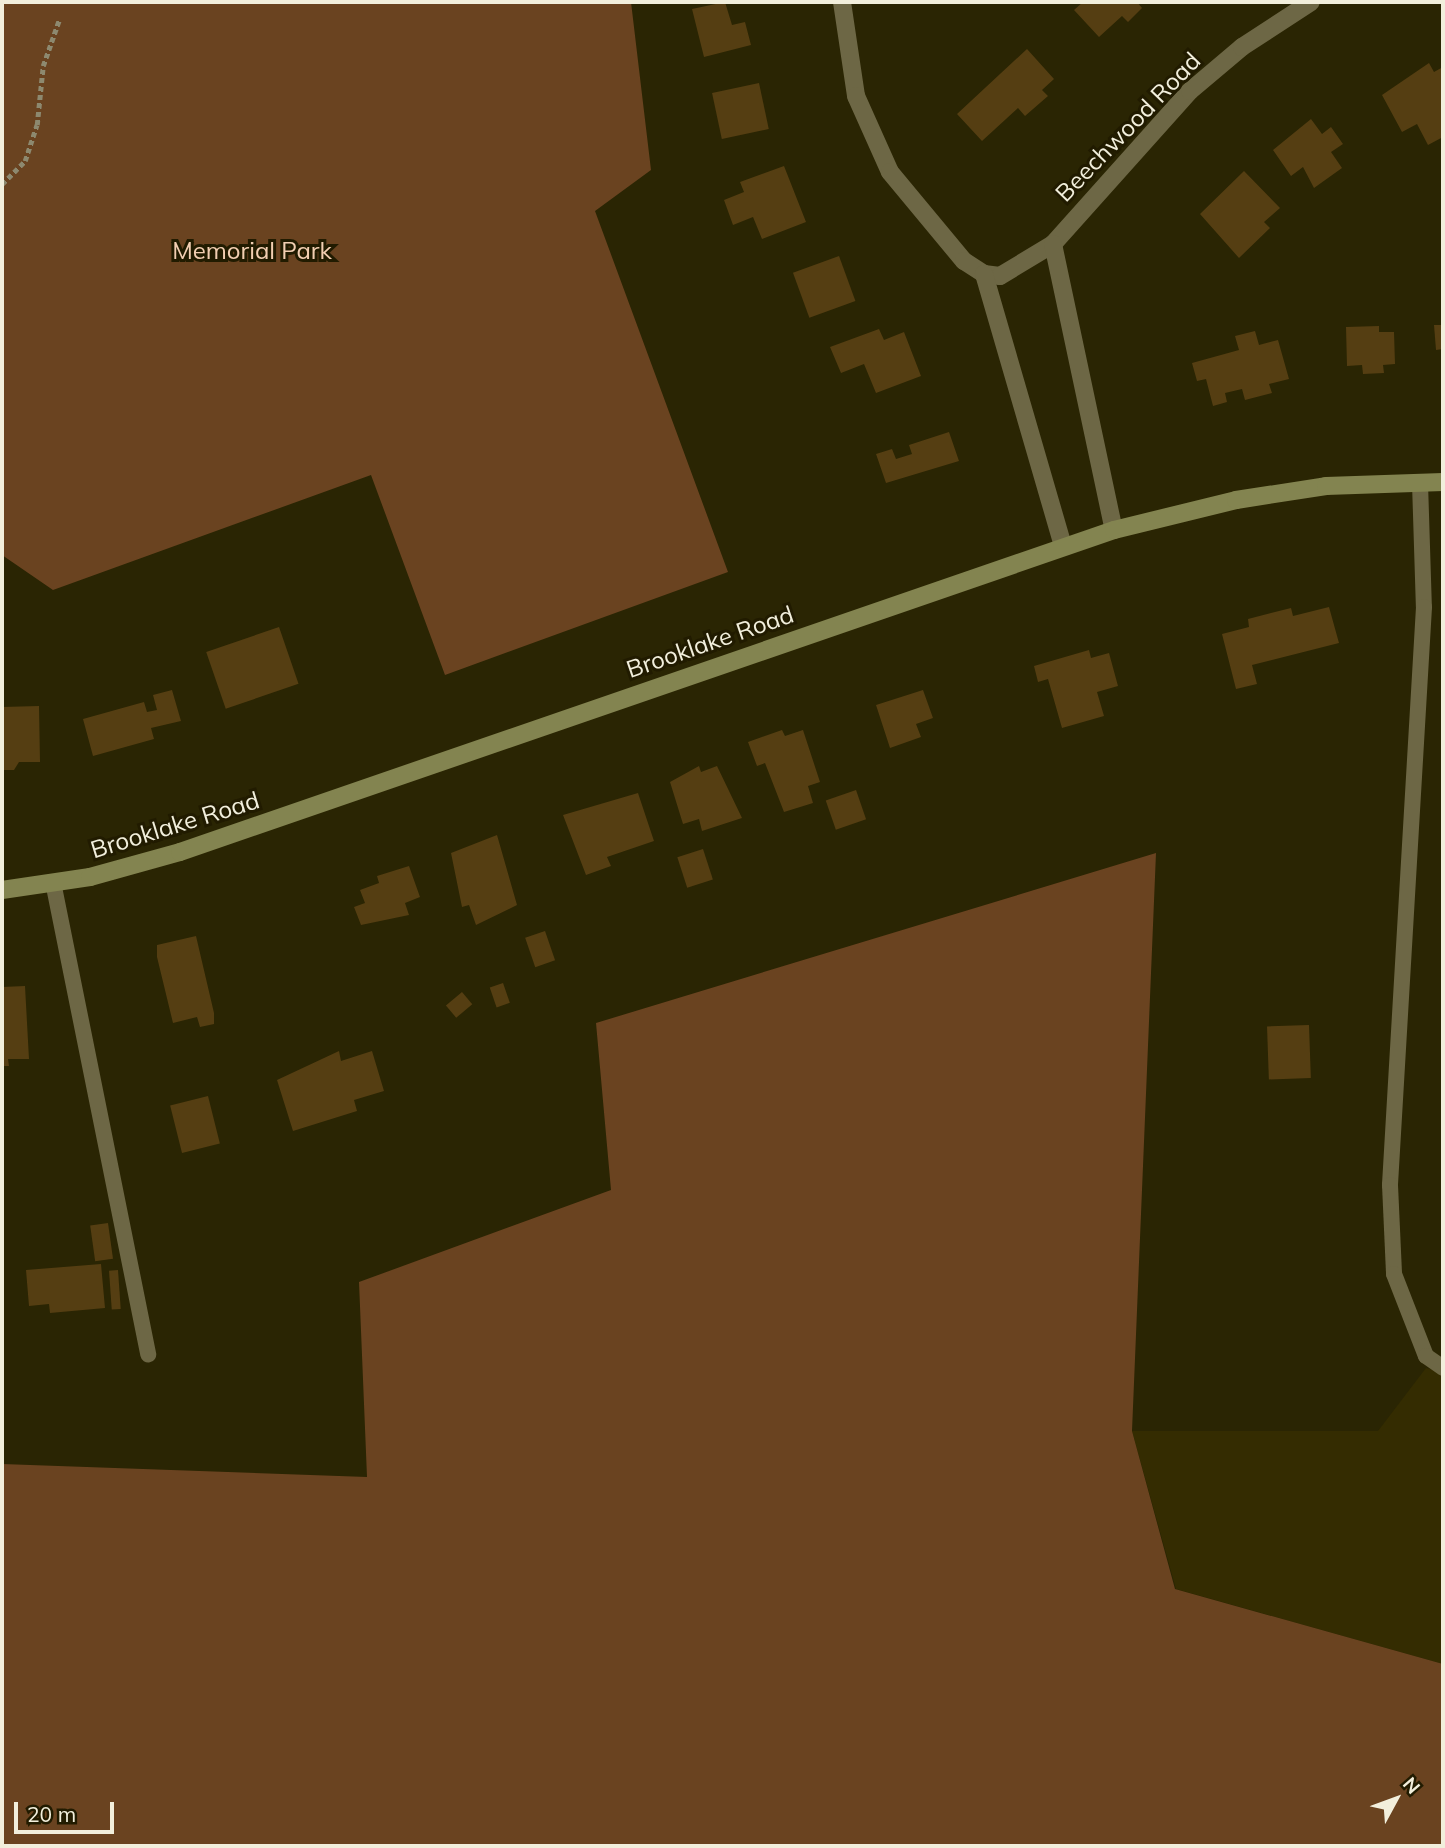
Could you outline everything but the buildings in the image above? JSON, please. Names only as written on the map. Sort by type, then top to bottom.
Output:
[{"type":"street","points":[[842,2],[856,96],[871,139],[918,211],[984,275],[1063,546]]},
{"type":"street","name":"Beechwood Road","points":[[984,275],[1017,270],[1054,244],[1190,91],[1242,47],[1311,2]]},
{"type":"street","points":[[1054,244],[1114,530]]},
{"type":"street","name":"Brooklake Road","points":[[2,890],[52,882],[180,852],[1114,530],[1301,489],[1443,482]]},
{"type":"lane","points":[[1420,483],[1424,607],[1390,1185],[1394,1274],[1426,1356],[1443,1368]]},
{"type":"lane","points":[[52,882],[148,1355]]},
{"type":"path","points":[[2,184],[25,161],[37,125],[43,66],[60,20]]},
{"type":"shaded area","points":[[1426,1368],[1443,1372],[1443,1664],[1176,1589],[1132,1431],[1378,1431]]},
{"type":"green space","name":"Memorial Park","points":[[2,2],[631,2],[651,170],[595,211],[728,572],[445,675],[371,475],[53,590],[2,555]]},
{"type":"green space","points":[[1156,853],[1132,1431],[1175,1589],[1443,1664],[1443,1846],[2,1846],[2,1464],[367,1477],[359,1282],[611,1190],[596,1023]]}]
